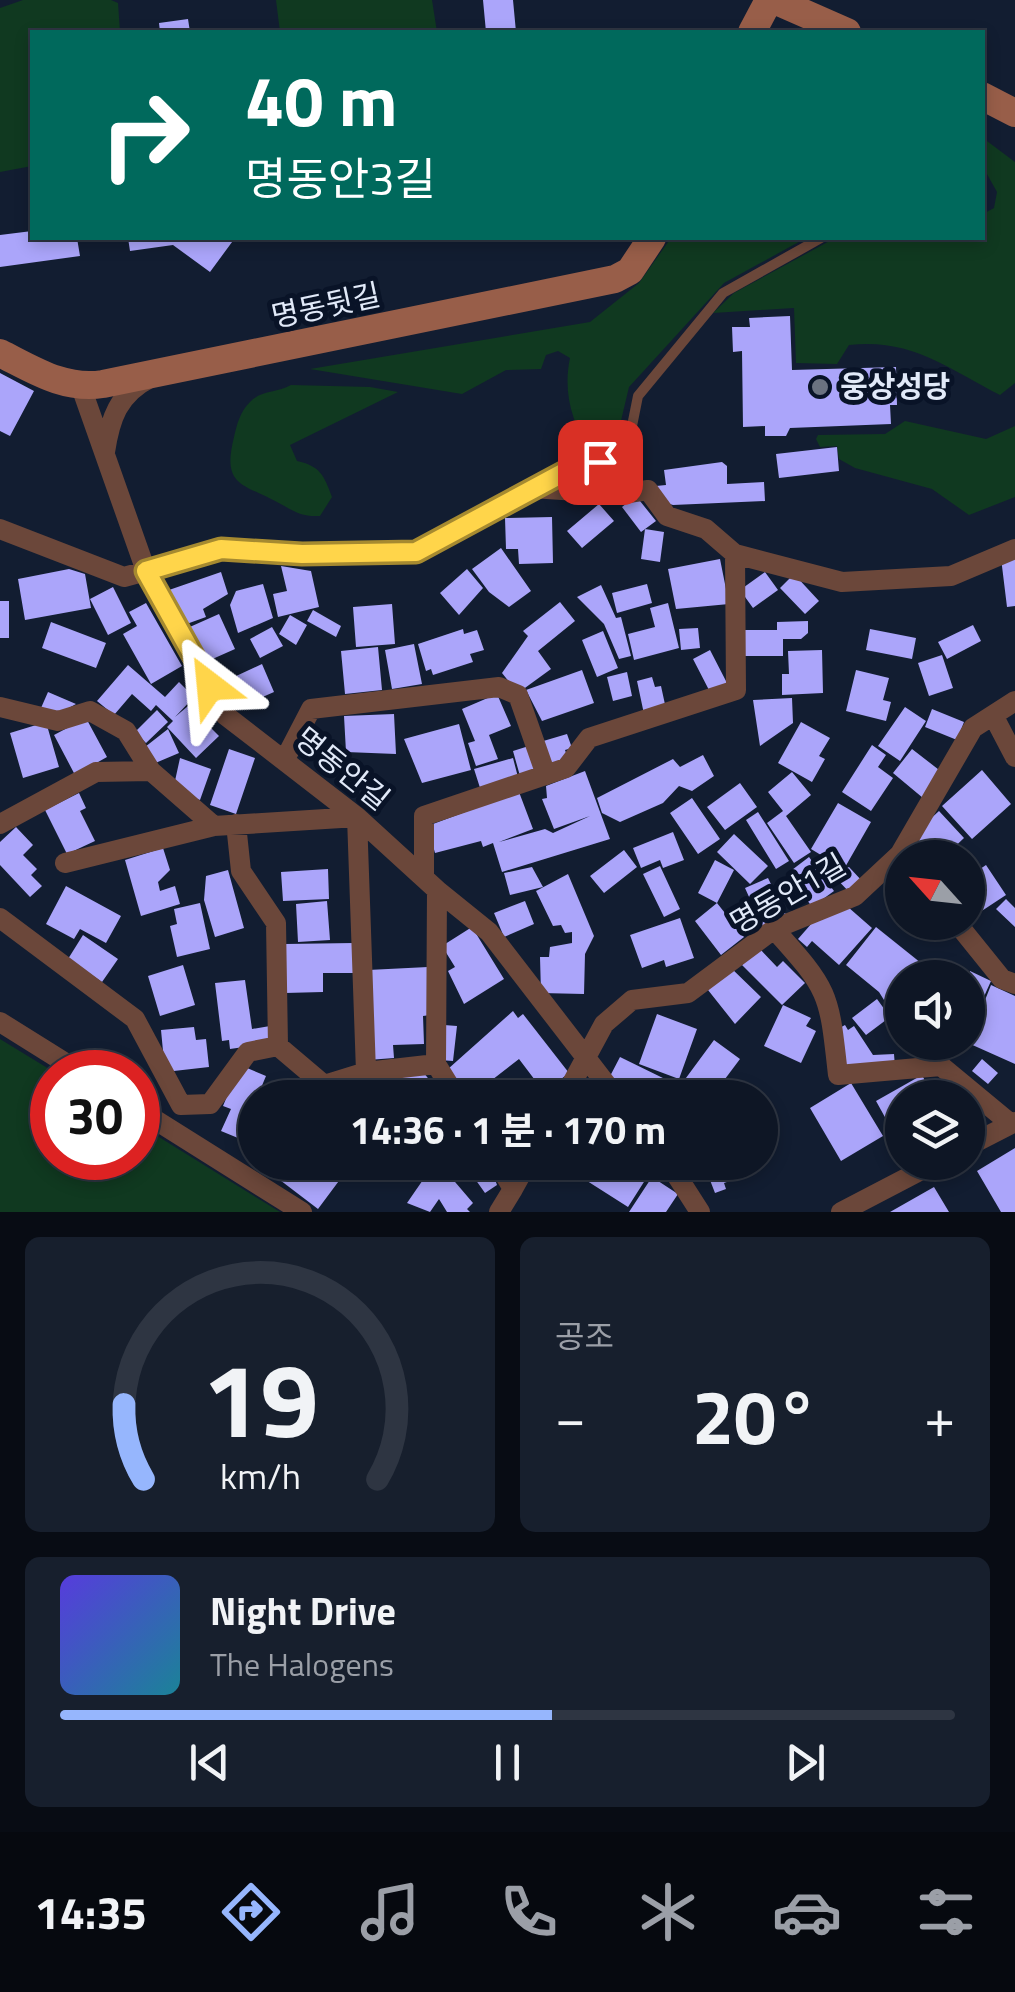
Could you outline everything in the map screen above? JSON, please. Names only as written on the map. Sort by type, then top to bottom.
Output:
[{"type":"street","points":[[753,30],[771,0],[842,30]]},
{"type":"street","points":[[985,98],[1015,113]]},
{"type":"street","name":"명동뒷길","points":[[0,353],[58,382],[81,387],[158,374],[616,279],[630,271],[651,240]]},
{"type":"street","points":[[105,454],[115,410],[139,384],[158,374]]},
{"type":"street","name":"명동안길","points":[[81,387],[146,571],[226,715],[357,818],[489,932],[604,1080]]},
{"type":"street","points":[[532,488],[622,494],[648,490],[667,516],[706,529],[735,554],[842,582],[951,576],[1015,549]]},
{"type":"street","points":[[0,530],[124,576],[146,571]]},
{"type":"street","points":[[446,1080],[436,1064],[424,816],[566,768],[589,738],[736,690],[735,554]]},
{"type":"street","points":[[284,761],[310,709],[499,687],[518,695],[546,774]]},
{"type":"street","name":"명동안1길","points":[[910,840],[974,728],[1015,701]]},
{"type":"street","points":[[0,707],[58,720],[90,711],[126,730],[151,771],[225,825],[241,871],[276,924],[278,1046],[324,1085],[366,1072],[436,1064]]},
{"type":"street","points":[[993,715],[1015,757]]},
{"type":"street","points":[[0,824],[96,772],[151,771]]},
{"type":"street","points":[[65,863],[225,825],[357,818],[366,1072]]},
{"type":"street","name":"명동안1길","points":[[574,1080],[604,1024],[632,1000],[688,993],[774,929],[855,896],[885,870]]},
{"type":"street","points":[[0,918],[135,1019],[181,1106]]},
{"type":"street","points":[[774,929],[817,977],[830,1001],[838,1075],[942,1066],[1013,1123],[985,1137]]},
{"type":"street","points":[[971,940],[1002,979],[1015,984]]},
{"type":"street","points":[[0,1022],[45,1050]]},
{"type":"street","points":[[181,1106],[210,1104],[248,1052],[278,1046]]},
{"type":"street","points":[[168,1128],[181,1106]]},
{"type":"street","points":[[160,1123],[302,1212]]},
{"type":"street","points":[[508,1180],[513,1189]]},
{"type":"street","points":[[499,1212],[518,1180]]},
{"type":"street","points":[[680,1180],[700,1212]]},
{"type":"street","points":[[842,1212],[903,1180]]},
{"type":"lane","points":[[146,571],[221,549],[302,554],[416,552],[574,467],[626,456],[638,396],[723,293],[817,240]]},
{"type":"green space","points":[[23,0],[111,0],[118,3],[120,30],[30,30],[30,166],[0,172],[0,8]]},
{"type":"green space","points":[[276,0],[432,0],[437,30],[280,30]]},
{"type":"green space","points":[[985,140],[1015,162],[1015,383],[1000,395],[946,365],[892,346],[849,345],[837,364],[796,363],[794,308],[713,313],[734,293],[831,240],[985,240],[985,213],[994,208],[997,192],[985,171]]},
{"type":"green space","points":[[670,240],[802,240],[724,283],[629,387],[615,446],[603,453],[592,451],[579,430],[568,395],[570,358],[558,351],[546,355],[541,369],[506,370],[462,394],[310,369],[590,322],[639,283]]},
{"type":"green space","points":[[291,385],[370,387],[398,392],[290,445],[297,461],[320,473],[332,497],[320,516],[297,513],[244,486],[233,474],[231,465],[236,427],[247,406],[259,395]]},
{"type":"green space","points":[[905,421],[986,439],[1015,426],[1015,497],[969,515],[932,489],[855,468],[839,459],[837,446],[820,447],[816,439],[818,435],[885,434]]},
{"type":"green space","points":[[0,1039],[30,1057],[30,1180],[160,1180],[160,1138],[280,1212],[0,1212]]},
{"type":"building","points":[[483,0],[513,0],[516,30],[486,30]]},
{"type":"building","points":[[188,19],[190,30],[160,30],[159,23]]},
{"type":"building","points":[[30,231],[30,240],[77,240],[80,256],[0,267],[0,235]]},
{"type":"building","points":[[128,240],[234,240],[210,272],[173,245],[130,251]]},
{"type":"building","name":"웅상성당","points":[[790,316],[792,370],[896,367],[897,405],[890,405],[891,424],[790,428],[786,436],[765,436],[765,426],[743,427],[742,351],[733,352],[732,327],[750,327],[749,318]]},
{"type":"building","points":[[0,373],[34,391],[10,436],[0,431]]},
{"type":"building","points":[[837,447],[839,471],[779,478],[776,454]]},
{"type":"building","points":[[722,462],[727,466],[727,484],[764,482],[765,501],[673,505],[657,500],[656,486],[666,485],[664,470]]},
{"type":"building","points":[[636,496],[656,521],[641,532],[622,507]]},
{"type":"building","points":[[599,504],[614,521],[582,548],[567,531]]},
{"type":"building","points":[[552,517],[553,563],[519,564],[518,549],[506,549],[505,518]]},
{"type":"building","points":[[645,529],[664,532],[660,562],[641,559]]},
{"type":"building","points":[[501,548],[531,591],[509,607],[489,592],[472,569]]},
{"type":"building","points":[[1015,556],[1015,606],[1007,607],[1001,558]]},
{"type":"building","points":[[720,559],[729,604],[676,609],[668,569]]},
{"type":"building","points":[[281,566],[311,571],[319,607],[278,617],[273,594],[287,591]]},
{"type":"building","points":[[69,569],[85,574],[91,608],[25,620],[18,579]]},
{"type":"building","points":[[467,569],[483,588],[459,615],[440,593]]},
{"type":"building","points":[[221,572],[228,594],[203,609],[206,617],[181,626],[169,590]]},
{"type":"building","points":[[765,572],[778,590],[753,608],[740,590]]},
{"type":"building","points":[[794,574],[819,601],[805,614],[780,588]]},
{"type":"building","points":[[263,584],[273,618],[238,633],[230,605],[236,591]]},
{"type":"building","points":[[647,584],[652,603],[617,613],[612,593]]},
{"type":"building","points":[[601,585],[616,618],[621,617],[631,656],[619,659],[604,624],[577,597]]},
{"type":"building","points":[[113,587],[131,623],[108,635],[90,599]]},
{"type":"building","points":[[0,601],[9,601],[9,638],[0,638]]},
{"type":"building","points":[[560,602],[575,621],[538,651],[551,669],[518,693],[502,673],[528,636],[523,631]]},
{"type":"building","points":[[146,603],[182,666],[151,684],[123,634],[137,626],[129,612]]},
{"type":"building","points":[[668,603],[679,648],[634,660],[628,634],[655,627],[650,608]]},
{"type":"building","points":[[392,604],[395,644],[356,647],[353,607]]},
{"type":"building","points":[[313,610],[341,626],[336,637],[307,621]]},
{"type":"building","points":[[219,614],[235,649],[199,665],[183,630]]},
{"type":"building","points":[[290,615],[307,625],[296,645],[279,634]]},
{"type":"building","points":[[808,621],[808,633],[801,639],[783,639],[783,656],[744,656],[744,630],[777,630],[777,622]]},
{"type":"building","points":[[51,622],[106,643],[96,668],[42,648]]},
{"type":"building","points":[[973,625],[981,641],[947,659],[938,642]]},
{"type":"building","points":[[272,627],[283,646],[260,658],[250,639]]},
{"type":"building","points":[[698,628],[700,648],[681,650],[679,629]]},
{"type":"building","points":[[463,629],[464,634],[477,630],[484,650],[470,654],[473,662],[433,675],[431,669],[426,671],[418,644]]},
{"type":"building","points":[[870,629],[916,638],[912,659],[866,650]]},
{"type":"building","points":[[603,631],[618,668],[597,677],[582,640]]},
{"type":"building","points":[[414,644],[422,684],[392,689],[385,650]]},
{"type":"building","points":[[378,647],[382,690],[345,694],[341,651]]},
{"type":"building","points":[[710,650],[727,683],[710,692],[693,659]]},
{"type":"building","points":[[822,650],[823,693],[782,695],[782,674],[789,674],[788,651]]},
{"type":"building","points":[[942,655],[953,688],[929,696],[918,663]]},
{"type":"building","points":[[262,664],[274,692],[231,711],[219,684]]},
{"type":"building","points":[[128,665],[165,697],[179,682],[194,697],[175,717],[194,701],[205,713],[201,718],[219,736],[196,758],[167,727],[173,721],[156,705],[151,711],[132,694],[114,715],[97,701]]},
{"type":"building","points":[[582,670],[594,703],[542,721],[526,690]]},
{"type":"building","points":[[856,670],[889,678],[883,700],[891,702],[886,721],[846,711]]},
{"type":"building","points":[[627,672],[632,696],[613,701],[607,677]]},
{"type":"building","points":[[652,677],[655,687],[661,686],[666,709],[644,714],[637,681]]},
{"type":"building","points":[[48,692],[76,704],[56,715],[41,708]]},
{"type":"building","points":[[497,694],[511,726],[489,735],[498,759],[476,766],[468,743],[475,741],[462,709]]},
{"type":"building","points":[[792,698],[793,723],[760,746],[753,700]]},
{"type":"building","points":[[905,707],[926,721],[900,761],[878,746]]},
{"type":"building","points":[[932,709],[964,722],[957,740],[925,727]]},
{"type":"building","points":[[157,710],[168,722],[146,743],[135,732]]},
{"type":"building","points":[[394,714],[396,754],[346,752],[344,716]]},
{"type":"building","points":[[86,718],[107,757],[75,775],[54,735]]},
{"type":"building","points":[[46,722],[59,767],[23,778],[10,733]]},
{"type":"building","points":[[801,722],[830,738],[819,756],[825,759],[812,782],[778,763]]},
{"type":"building","points":[[459,724],[471,770],[422,783],[404,739]]},
{"type":"building","points":[[168,729],[179,753],[153,764],[145,747]]},
{"type":"building","points":[[567,734],[572,748],[565,750],[569,761],[548,768],[540,742]]},
{"type":"building","points":[[532,745],[540,770],[520,776],[513,751]]},
{"type":"building","points":[[872,745],[886,755],[878,767],[893,778],[871,811],[842,792]]},
{"type":"building","points":[[229,749],[255,758],[236,814],[210,805]]},
{"type":"building","points":[[912,749],[943,773],[923,798],[893,773]]},
{"type":"building","points":[[703,755],[714,776],[692,791],[679,786],[663,803],[620,822],[602,813],[597,798],[673,759],[680,767]]},
{"type":"building","points":[[180,758],[211,769],[200,800],[173,790]]},
{"type":"building","points":[[513,758],[519,781],[481,791],[474,769]]},
{"type":"building","points":[[982,770],[1011,804],[972,839],[942,806]]},
{"type":"building","points":[[585,771],[610,839],[502,872],[493,843],[483,847],[481,841],[435,853],[429,831],[433,824],[519,792],[533,829],[499,842],[545,829],[553,833],[590,816],[554,829],[542,799],[547,798],[546,786]]},
{"type":"building","points":[[792,772],[811,795],[786,816],[811,852],[794,863],[767,823],[783,811],[768,792]]},
{"type":"building","points":[[740,783],[757,807],[725,830],[707,807]]},
{"type":"building","points":[[79,793],[86,808],[80,811],[95,841],[67,854],[45,810]]},
{"type":"building","points":[[692,798],[720,839],[698,854],[670,813]]},
{"type":"building","points":[[838,803],[871,822],[844,869],[811,849]]},
{"type":"building","points":[[939,811],[964,838],[911,840]]},
{"type":"building","points":[[758,812],[789,861],[776,869],[746,820]]},
{"type":"building","points":[[16,827],[33,845],[23,855],[37,869],[31,875],[42,886],[30,897],[0,865],[0,842]]},
{"type":"building","points":[[673,832],[684,860],[663,868],[660,860],[641,868],[633,848]]},
{"type":"building","points":[[734,834],[768,866],[750,884],[717,852]]},
{"type":"building","points":[[163,848],[170,870],[158,882],[160,891],[175,886],[180,904],[141,916],[125,860]]},
{"type":"building","points":[[624,850],[637,867],[604,893],[590,876]]},
{"type":"building","points":[[809,857],[834,891],[812,907],[788,873]]},
{"type":"building","points":[[715,860],[734,870],[717,903],[698,893]]},
{"type":"building","points":[[660,866],[680,909],[664,917],[643,874]]},
{"type":"building","points":[[985,866],[1006,895],[985,909]]},
{"type":"building","points":[[532,867],[543,887],[510,895],[504,873]]},
{"type":"building","points":[[849,867],[863,882],[851,894],[833,875]]},
{"type":"building","points":[[328,869],[329,899],[283,901],[281,872]]},
{"type":"building","points":[[228,870],[244,928],[215,937],[204,900],[206,876]]},
{"type":"building","points":[[568,874],[594,936],[585,954],[584,994],[541,993],[540,957],[549,957],[550,947],[572,943],[572,932],[565,933],[561,925],[553,926],[536,891]]},
{"type":"building","points":[[768,878],[787,917],[763,928],[745,888]]},
{"type":"building","points":[[66,886],[121,916],[106,943],[80,929],[74,939],[46,924]]},
{"type":"building","points":[[1006,899],[1015,908],[1015,927],[996,909]]},
{"type":"building","points":[[327,901],[330,940],[298,942],[296,904]]},
{"type":"building","points":[[525,901],[534,924],[504,937],[494,913]]},
{"type":"building","points":[[200,903],[210,949],[177,957],[170,926],[177,924],[174,909]]},
{"type":"building","points":[[717,903],[744,937],[721,955],[695,921]]},
{"type":"building","points":[[848,907],[872,928],[839,965],[812,941],[807,947],[798,939],[819,915]]},
{"type":"building","points":[[680,918],[694,958],[666,967],[664,960],[642,968],[630,935]]},
{"type":"building","points":[[472,927],[504,979],[464,1004],[448,971],[455,967],[442,946]]},
{"type":"building","points":[[876,927],[885,934],[885,940],[892,940],[917,960],[885,960],[885,1002],[846,965]]},
{"type":"building","points":[[83,935],[118,959],[102,982],[68,959]]},
{"type":"building","points":[[354,943],[354,973],[323,973],[323,992],[285,993],[285,944]]},
{"type":"building","points":[[759,948],[777,967],[783,961],[805,983],[782,1005],[742,965]]},
{"type":"building","points":[[183,965],[195,1005],[160,1016],[148,976]]},
{"type":"building","points":[[428,967],[430,1015],[423,1016],[424,1044],[393,1045],[394,1058],[368,1060],[368,970]]},
{"type":"building","points":[[730,967],[761,997],[735,1024],[708,990]]},
{"type":"building","points":[[245,980],[252,1029],[270,1026],[272,1043],[230,1049],[229,1040],[222,1041],[215,983]]},
{"type":"building","points":[[991,985],[1015,996],[1015,1064],[985,1051],[985,1000]]},
{"type":"building","points":[[877,999],[885,1010],[885,1021],[866,1035],[852,1018]]},
{"type":"building","points":[[783,1005],[811,1018],[806,1026],[816,1031],[801,1063],[764,1046]]},
{"type":"building","points":[[513,1011],[518,1018],[523,1014],[569,1073],[560,1080],[535,1080],[519,1059],[492,1080],[457,1080],[448,1069]]},
{"type":"building","points":[[657,1014],[697,1029],[679,1079],[639,1064]]},
{"type":"building","points":[[444,1025],[457,1026],[453,1061],[440,1060]]},
{"type":"building","points":[[845,1025],[848,1030],[854,1026],[873,1055],[885,1054],[885,1060],[894,1060],[895,1067],[850,1070],[841,1060],[834,1031]]},
{"type":"building","points":[[194,1027],[196,1040],[206,1039],[209,1067],[165,1072],[161,1030]]},
{"type":"building","points":[[714,1040],[740,1059],[726,1080],[684,1080]]},
{"type":"building","points":[[620,1057],[667,1080],[608,1080]]},
{"type":"building","points":[[983,1060],[998,1073],[988,1084],[972,1071]]},
{"type":"building","points":[[240,1065],[266,1076],[264,1080],[238,1080],[238,1138],[221,1131],[231,1109],[223,1106]]},
{"type":"building","points":[[404,1071],[423,1072],[429,1080],[393,1080]]},
{"type":"building","points":[[851,1083],[883,1136],[841,1161],[810,1108]]},
{"type":"building","points":[[885,1096],[885,1117],[876,1101]]},
{"type":"building","points":[[1015,1148],[1015,1212],[1001,1212],[982,1180],[985,1166]]},
{"type":"building","points":[[280,1180],[340,1180],[318,1209]]},
{"type":"building","points":[[423,1180],[453,1180],[473,1203],[467,1209],[470,1212],[447,1212],[439,1199],[430,1212],[407,1203]]},
{"type":"building","points":[[476,1180],[495,1180],[497,1185],[485,1193]]},
{"type":"building","points":[[586,1180],[645,1180],[628,1207]]},
{"type":"building","points":[[650,1180],[678,1194],[666,1212],[629,1212]]},
{"type":"building","points":[[710,1180],[732,1180],[724,1183],[726,1189],[715,1193]]},
{"type":"building","points":[[934,1187],[949,1212],[890,1212]]},
{"type":"place","name":"웅상성당","points":[[820,387]]},
{"type":"route","points":[[210,686],[146,571],[221,549],[302,554],[416,552],[480,514],[574,467],[600,462]]}]
